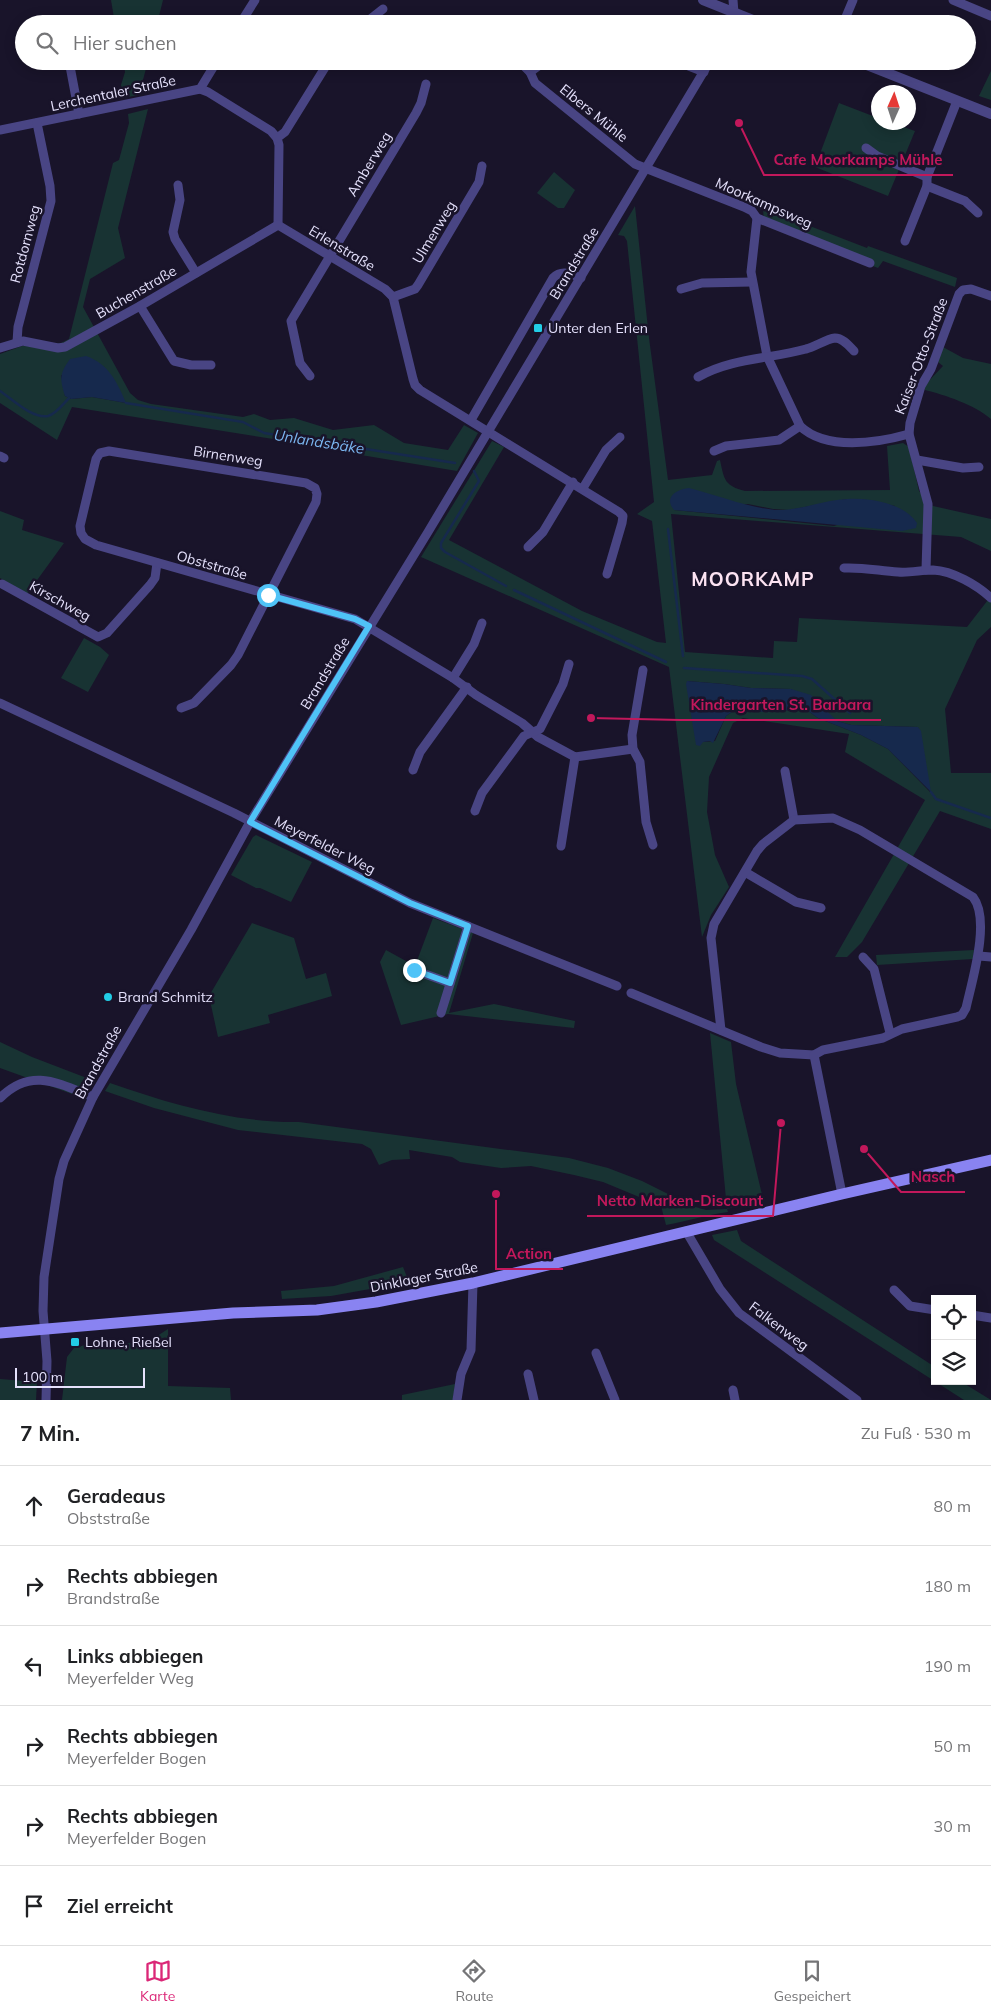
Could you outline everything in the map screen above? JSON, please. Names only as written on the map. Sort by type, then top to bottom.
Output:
[{"type":"main road","name":"Dinklager Straße","points":[[0,1333],[233,1313],[317,1310],[376,1302],[473,1283],[991,1160]]},
{"type":"street","points":[[246,15],[255,0]]},
{"type":"street","points":[[703,0],[739,15]]},
{"type":"street","points":[[732,0],[734,13]]},
{"type":"street","points":[[847,15],[853,0]]},
{"type":"street","points":[[954,0],[991,16]]},
{"type":"street","points":[[375,15],[383,9]]},
{"type":"street","points":[[71,70],[79,114]]},
{"type":"street","points":[[212,70],[200,89],[271,131],[277,138],[279,146],[278,225]]},
{"type":"street","points":[[277,138],[285,132],[323,70]]},
{"type":"street","points":[[699,70],[704,72]]},
{"type":"street","points":[[880,70],[991,114]]},
{"type":"street","name":"Elbers Mühle","points":[[530,72],[535,83],[635,164],[647,168]]},
{"type":"street","name":"Brandstraße","points":[[46,1400],[47,1361],[44,1328],[44,1277],[59,1179],[64,1162],[93,1097],[191,930],[250,822],[704,72]]},
{"type":"street","name":"Amberweg","points":[[310,376],[300,363],[291,321],[416,113],[426,84]]},
{"type":"street","name":"Lerchentaler Straße","points":[[0,130],[200,89]]},
{"type":"street","points":[[905,241],[957,101]]},
{"type":"street","name":"Rotdornweg","points":[[17,342],[18,327],[50,201],[50,186],[37,123]]},
{"type":"street","points":[[866,148],[877,156],[965,201],[978,213]]},
{"type":"street","name":"Ulmenweg","points":[[393,297],[415,289],[418,285],[479,182],[482,166]]},
{"type":"street","name":"Moorkampsweg","points":[[647,168],[744,207],[752,211],[758,218],[870,263]]},
{"type":"street","points":[[178,184],[180,200],[173,232],[175,239],[196,273]]},
{"type":"street","points":[[714,451],[726,446],[771,443],[800,426],[767,356],[752,282],[751,272],[758,218]]},
{"type":"street","name":"Erlenstraße","points":[[278,225],[385,290],[393,297]]},
{"type":"street","name":"Buchenstraße","points":[[0,348],[17,342],[29,341],[65,348],[278,225]]},
{"type":"street","points":[[471,420],[553,278],[558,273],[581,278]]},
{"type":"street","points":[[681,289],[702,283],[752,282]]},
{"type":"street","name":"Kaiser-Otto-Straße","points":[[926,570],[928,504],[909,434],[910,423],[921,386],[931,369],[960,294],[963,290],[971,289],[991,296]]},
{"type":"street","points":[[393,297],[415,385],[420,390],[583,488],[623,516],[607,574]]},
{"type":"street","points":[[140,306],[174,361],[192,365],[211,365]]},
{"type":"street","points":[[698,377],[711,369],[808,349],[835,338],[844,341],[854,351]]},
{"type":"street","name":"Kaiser-Otto-Straße","points":[[800,426],[805,431],[826,441],[874,442],[909,434]]},
{"type":"street","points":[[583,488],[606,450],[620,437]]},
{"type":"street","name":"Birnenweg","points":[[81,533],[82,519],[96,459],[100,453],[109,451],[306,483],[315,488],[317,494],[316,502],[268,595]]},
{"type":"street","points":[[917,460],[963,468],[979,467]]},
{"type":"street","points":[[528,548],[543,532],[573,482]]},
{"type":"street","name":"Obststraße","points":[[81,533],[85,539],[96,545],[355,619],[453,678],[522,723],[531,732],[568,755],[575,757]]},
{"type":"street","name":"Kirschweg","points":[[2,584],[98,637],[107,633],[150,585],[155,578],[158,563]]},
{"type":"street","points":[[844,568],[863,567],[912,572],[936,570],[961,579],[983,591],[991,598]]},
{"type":"street","points":[[181,708],[194,703],[231,665],[268,595]]},
{"type":"street","points":[[453,678],[474,644],[482,623]]},
{"type":"street","points":[[475,811],[482,793],[524,736],[540,729],[563,684],[569,664]]},
{"type":"street","points":[[643,670],[632,734],[633,749],[640,762],[646,822],[653,845]]},
{"type":"street","points":[[413,770],[420,752],[467,687]]},
{"type":"street","name":"Meyerfelder Weg","points":[[0,703],[250,822],[410,903],[616,986]]},
{"type":"street","points":[[561,846],[575,757],[633,749]]},
{"type":"street","points":[[785,771],[794,820]]},
{"type":"street","points":[[631,993],[767,1049],[780,1052],[814,1055],[823,1050],[883,1038],[890,1033],[957,1017],[962,1014],[966,1008],[979,956],[979,904],[973,897],[909,858],[860,830],[833,818],[794,820],[787,823],[763,844],[714,924],[711,938],[721,1030]]},
{"type":"street","points":[[745,872],[796,902],[821,908]]},
{"type":"street","points":[[441,1013],[468,926]]},
{"type":"street","points":[[979,956],[991,957]]},
{"type":"street","points":[[863,957],[874,969],[890,1033]]},
{"type":"street","points":[[414,970],[450,983]]},
{"type":"street","points":[[814,1055],[842,1194]]},
{"type":"street","points":[[0,1098],[14,1085],[40,1079],[52,1081],[93,1097]]},
{"type":"street","name":"Falkenweg","points":[[686,1231],[720,1290],[739,1313],[857,1400]]},
{"type":"street","points":[[457,1400],[461,1374],[471,1350],[473,1283]]},
{"type":"street","points":[[894,1290],[910,1306],[931,1309]]},
{"type":"street","points":[[976,1316],[991,1318]]},
{"type":"street","points":[[596,1353],[615,1400]]},
{"type":"street","points":[[528,1374],[534,1400]]},
{"type":"green space","points":[[111,0],[163,0],[159,15],[114,15]]},
{"type":"green space","points":[[125,70],[146,70],[139,95],[123,98],[121,85]]},
{"type":"green space","points":[[991,71],[991,100],[979,96]]},
{"type":"green space","points":[[839,103],[871,115],[871,130],[915,131],[888,196],[815,167]]},
{"type":"green space","points":[[148,109],[118,228],[125,258],[90,279],[83,307],[130,393],[138,400],[151,404],[243,417],[254,414],[270,420],[294,418],[333,430],[374,425],[404,443],[448,450],[464,425],[478,433],[457,471],[349,453],[349,451],[72,407],[57,440],[0,403],[0,354],[22,346],[61,343],[69,339],[113,163],[119,160],[129,123],[128,114]],"holes":[[[61,375],[126,403],[92,397],[71,399],[65,396]]]},
{"type":"green space","points":[[554,172],[575,190],[564,208],[558,208],[537,193]]},
{"type":"green space","points":[[635,206],[649,338],[668,480],[712,475],[717,461],[720,460],[726,481],[733,487],[745,491],[890,490],[887,446],[903,443],[909,447],[919,491],[933,506],[991,519],[991,551],[961,537],[671,514],[685,652],[773,658],[774,641],[797,642],[799,618],[967,627],[991,596],[991,627],[977,640],[945,709],[951,773],[991,773],[991,829],[940,811],[862,942],[847,957],[835,957],[925,800],[845,752],[849,734],[743,718],[733,723],[709,777],[707,812],[715,855],[729,887],[711,915],[702,937],[669,667],[421,557],[492,441],[504,447],[449,540],[582,611],[657,642],[666,643],[652,521],[637,514],[654,502],[627,241],[624,236],[618,235]],"holes":[[[847,499],[867,500],[895,506],[834,526],[674,510],[748,504],[789,510]],[[687,681],[751,688],[791,689],[837,721],[851,725],[918,727],[930,792],[888,749],[861,735],[818,718],[804,708],[797,707],[782,712],[733,711],[726,716],[715,741],[703,742]]]},
{"type":"green space","points":[[763,208],[867,248],[868,246],[957,278],[955,287],[883,261],[878,268],[764,224]]},
{"type":"green space","points":[[943,347],[963,358],[991,364],[991,419],[968,405],[925,390],[925,385],[943,366],[938,362]]},
{"type":"green space","points":[[0,511],[24,520],[22,530],[64,543],[27,594],[0,578]]},
{"type":"green space","points":[[84,638],[100,647],[109,655],[88,692],[61,678]]},
{"type":"green space","points":[[256,835],[312,862],[291,902],[256,888],[231,875]]},
{"type":"green space","points":[[433,918],[473,933],[449,1013],[494,1004],[575,1021],[574,1028],[448,1014],[401,1025],[380,962],[386,950],[415,966]]},
{"type":"green space","points":[[252,923],[294,938],[306,979],[326,973],[332,996],[268,1015],[270,1023],[218,1037],[209,996]]},
{"type":"green space","points":[[974,950],[973,959],[877,965],[876,955]]},
{"type":"green space","points":[[710,1033],[731,1042],[736,1084],[763,1199],[727,1209]]},
{"type":"green space","points":[[0,1042],[32,1057],[92,1080],[83,1098],[0,1068]]},
{"type":"green space","points":[[110,1083],[179,1105],[227,1116],[299,1122],[569,1158],[608,1168],[642,1181],[692,1206],[706,1210],[727,1209],[728,1212],[666,1225],[661,1206],[603,1182],[574,1175],[531,1166],[501,1168],[460,1162],[452,1157],[409,1150],[410,1159],[392,1160],[379,1165],[371,1149],[362,1144],[238,1130],[154,1108],[105,1091]]},
{"type":"green space","points":[[737,1230],[741,1241],[931,1364],[931,1379],[714,1240],[712,1235]]},
{"type":"green space","points":[[403,1267],[409,1282],[331,1296],[282,1299],[281,1291],[334,1286]]},
{"type":"green space","points":[[168,1329],[168,1386],[230,1388],[231,1400],[62,1400],[67,1357],[74,1348],[85,1345],[148,1342]]},
{"type":"green space","points":[[0,1379],[37,1382],[36,1400],[0,1400]]},
{"type":"green space","points":[[455,1384],[453,1400],[402,1400],[402,1395]]},
{"type":"green space","points":[[941,1385],[967,1385],[991,1400],[964,1400]]},
{"type":"water","points":[[86,356],[94,359],[106,369],[115,381],[126,403],[92,397],[71,399],[65,396],[61,381],[64,369],[70,359]]},
{"type":"water","points":[[689,488],[742,504],[775,510],[793,509],[838,500],[875,500],[895,506],[911,516],[917,523],[916,528],[902,531],[674,510],[670,501],[673,494]]},
{"type":"water","points":[[687,681],[751,688],[791,689],[811,695],[837,721],[851,725],[918,727],[921,731],[931,792],[888,749],[861,735],[818,718],[804,708],[797,707],[782,712],[733,711],[726,716],[713,743],[710,741],[703,742],[700,746],[696,745]]},
{"type":"waterway","name":"Unlandsbäke","points":[[0,391],[29,412],[42,416],[54,413],[69,398]]},
{"type":"waterway","name":"Unlandsbäke","points":[[126,403],[243,422],[264,433],[455,463]]},
{"type":"waterway","name":"Unlandsbäke","points":[[474,471],[479,481],[441,543],[441,548],[506,586]]},
{"type":"waterway","points":[[668,529],[683,656]]},
{"type":"waterway","name":"Unlandsbäke","points":[[514,590],[666,662]]},
{"type":"waterway","points":[[684,668],[802,676],[812,679],[850,713]]},
{"type":"waterway","points":[[931,792],[936,799],[991,818]]},
{"type":"place","name":"Cafe Moorkamps Mühle","points":[[739,123]]},
{"type":"place","name":"Unter den Erlen","points":[[538,328]]},
{"type":"place","name":"Kindergarten St. Barbara","points":[[591,718]]},
{"type":"place","name":"Brand Schmitz","points":[[108,997]]},
{"type":"place","name":"Netto Marken-Discount","points":[[781,1123]]},
{"type":"place","name":"Nasch","points":[[864,1149]]},
{"type":"place","name":"Action","points":[[496,1194]]},
{"type":"place","name":"Lohne, Rießel","points":[[75,1342]]},
{"type":"district","name":"MOORKAMP","points":[[753,579]]},
{"type":"route","points":[[268,595],[355,619],[369,626],[250,822],[410,903],[468,926],[450,983],[414,970]]}]
